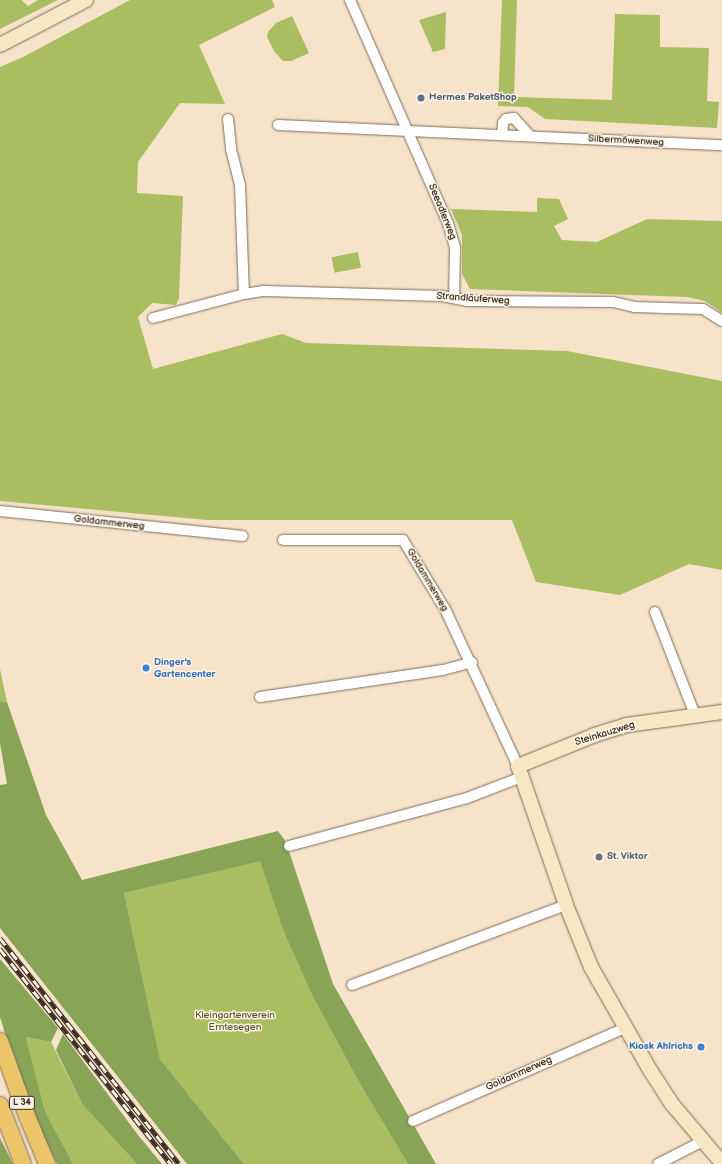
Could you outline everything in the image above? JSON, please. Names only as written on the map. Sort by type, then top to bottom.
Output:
[{"type":"main road","name":"L 34","points":[[0,1041],[27,1116],[47,1164]]},
{"type":"main road","name":"L 34","points":[[0,1105],[23,1164]]},
{"type":"street","points":[[0,45],[86,0]]},
{"type":"street","name":"Seeadlerweg","points":[[350,0],[409,129],[410,139],[453,236],[454,298]]},
{"type":"street","points":[[502,135],[503,123],[506,119],[514,118],[530,136]]},
{"type":"street","points":[[228,119],[231,149],[240,186],[244,294]]},
{"type":"street","points":[[278,125],[409,129]]},
{"type":"street","name":"Silbermöwenweg","points":[[409,129],[422,132],[722,145]]},
{"type":"street","name":"Strandläuferweg","points":[[153,318],[244,294],[264,291],[454,298],[517,302],[540,300],[614,302],[634,307],[703,309],[722,321]]},
{"type":"street","name":"Goldammerweg","points":[[0,511],[242,536]]},
{"type":"street","name":"Goldammerweg","points":[[283,540],[403,540],[445,609],[472,662],[520,772],[566,905],[591,967],[625,1028],[672,1104],[722,1163]]},
{"type":"street","points":[[655,612],[696,715]]},
{"type":"street","points":[[260,697],[443,670],[472,662]]},
{"type":"street","name":"Steinkauzweg","points":[[520,772],[595,735],[627,725],[722,712]]},
{"type":"street","points":[[289,846],[467,798],[520,772]]},
{"type":"street","points":[[352,985],[566,905]]},
{"type":"street","name":"Goldammerweg","points":[[413,1121],[625,1028]]},
{"type":"street","points":[[658,1164],[703,1141]]},
{"type":"green space","points":[[0,0],[22,0],[28,6],[38,0],[58,0],[0,29]]},
{"type":"green space","points":[[130,0],[272,0],[275,7],[199,45],[225,104],[180,103],[138,162],[137,193],[183,196],[179,298],[176,305],[152,303],[138,317],[153,369],[282,334],[306,343],[567,351],[722,381],[722,570],[689,564],[620,595],[536,582],[512,520],[207,520],[0,501],[0,67],[23,57]]},
{"type":"green space","points":[[502,0],[517,0],[514,97],[612,100],[615,14],[660,15],[660,47],[709,48],[707,101],[719,102],[717,128],[545,119],[528,107],[498,106]]},
{"type":"green space","points":[[446,12],[445,49],[433,52],[419,20]]},
{"type":"green space","points":[[292,16],[309,53],[291,61],[283,61],[274,51],[267,37],[268,32],[276,23]]},
{"type":"green space","points":[[537,198],[559,199],[568,219],[554,226],[562,240],[597,242],[647,219],[722,221],[722,313],[705,301],[687,297],[470,289],[462,274],[462,235],[451,209],[537,212]]},
{"type":"green space","points":[[358,252],[361,268],[335,273],[331,257]]},
{"type":"green space","points":[[0,669],[7,702],[0,701]]},
{"type":"green space","points":[[0,701],[7,702],[46,815],[82,880],[278,831],[286,842],[333,984],[436,1164],[408,1164],[360,1084],[312,995],[283,930],[260,861],[124,893],[160,1059],[244,1164],[187,1164],[0,928],[0,785],[7,784],[0,743]]},
{"type":"green space","name":"Kleingartenverein Erntesegen","points":[[260,860],[283,930],[312,995],[360,1084],[408,1164],[244,1164],[160,1059],[124,893]]},
{"type":"green space","points":[[0,959],[58,1028],[51,1042],[26,1037],[45,1111],[73,1164],[57,1164],[34,1117],[11,1053],[0,1017]]},
{"type":"green space","points":[[63,1034],[138,1135],[162,1164],[137,1164],[82,1104],[56,1050]]},
{"type":"green space","points":[[26,1037],[51,1042],[82,1104],[137,1164],[73,1164],[45,1111]]},
{"type":"green space","points":[[0,1138],[13,1164],[0,1164]]},
{"type":"railway","points":[[0,938],[179,1164]]},
{"type":"railway","points":[[0,949],[171,1164]]},
{"type":"place","name":"Hermes PaketShop","points":[[421,98]]},
{"type":"place","name":"Dinger's Gartencenter","points":[[146,668]]},
{"type":"place","name":"St. Viktor","points":[[599,857]]},
{"type":"place","name":"Kiosk Ahlrichs","points":[[701,1047]]}]
